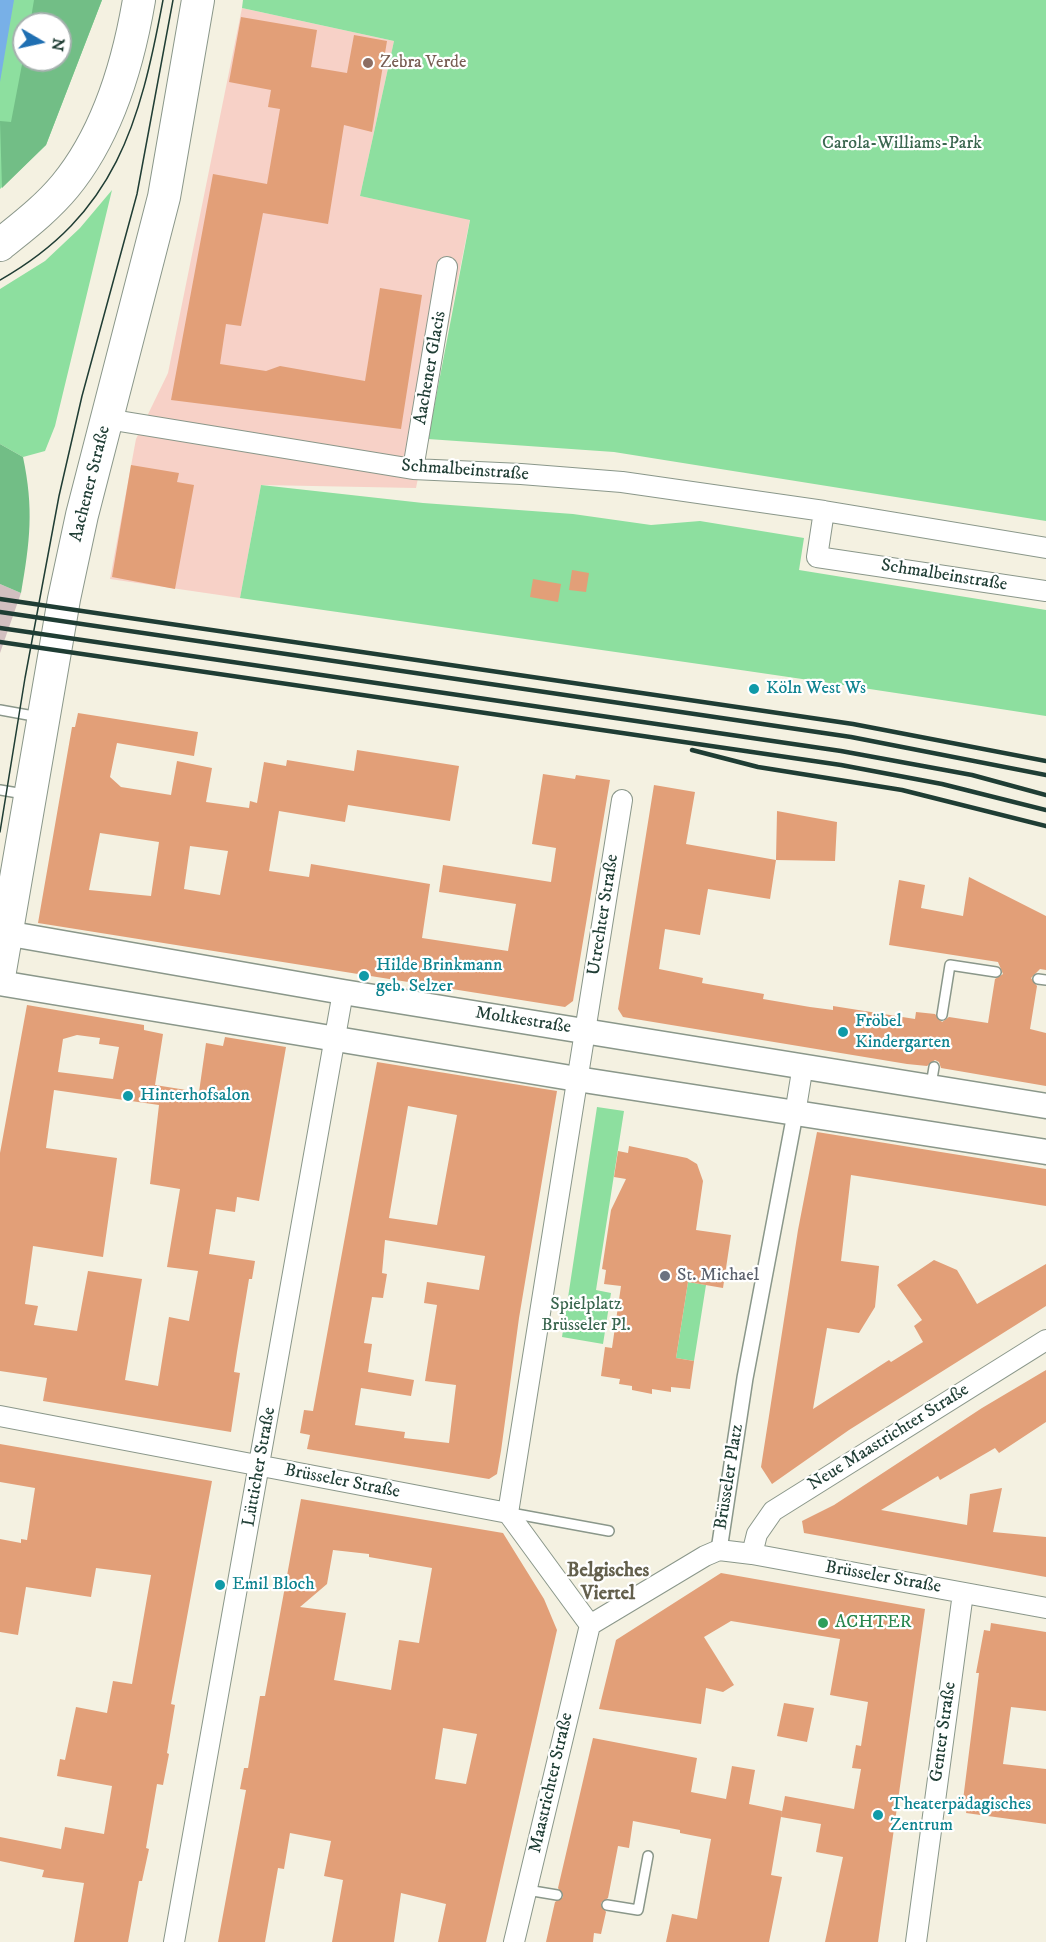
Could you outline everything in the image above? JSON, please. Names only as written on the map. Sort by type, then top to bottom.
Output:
[{"type":"main road","points":[[0,245],[46,207],[65,186],[90,148],[119,85],[139,0]]},
{"type":"main road","name":"Aachener Straße","points":[[0,971],[15,792],[43,718],[64,599],[106,418],[166,191],[198,0]]},
{"type":"street","name":"Aachener Glacis","points":[[413,470],[447,267]]},
{"type":"street","name":"Schmalbeinstraße","points":[[106,418],[413,470],[522,474],[622,482],[824,511],[1046,548]]},
{"type":"street","name":"Schmalbeinstraße","points":[[824,511],[817,557],[1046,591]]},
{"type":"street","name":"Utrechter Straße","points":[[585,1030],[622,800]]},
{"type":"street","name":"Moltkestraße","points":[[3,933],[343,992],[803,1065],[932,1077],[1046,1106]]},
{"type":"street","points":[[0,983],[335,1040],[1046,1152]]},
{"type":"street","name":"Lütticher Straße","points":[[174,1942],[343,992]]},
{"type":"street","points":[[585,1030],[508,1513],[590,1625]]},
{"type":"street","name":"Brüsseler Platz","points":[[590,1625],[705,1556],[719,1550],[746,1378],[803,1065]]},
{"type":"street","name":"Neue Maastrichter Straße","points":[[752,1554],[757,1534],[773,1511],[1046,1340]]},
{"type":"street","name":"Brüsseler Straße","points":[[0,1416],[508,1513]]},
{"type":"street","name":"Brüsseler Straße","points":[[719,1550],[752,1554],[1046,1608]]},
{"type":"street","name":"Genter Straße","points":[[916,1942],[963,1593]]},
{"type":"street","name":"Maastrichter Straße","points":[[514,1942],[590,1625]]},
{"type":"lane","points":[[0,710],[43,718]]},
{"type":"lane","points":[[942,1015],[950,965],[996,972]]},
{"type":"lane","points":[[508,1513],[609,1531]]},
{"type":"lane","points":[[607,1905],[638,1910],[648,1856]]},
{"type":"lane","points":[[527,1890],[557,1895]]},
{"type":"shaded area","points":[[242,8],[394,41],[360,196],[470,219],[416,488],[261,485],[240,598],[110,579],[136,439],[168,373]]},
{"type":"shaded area","points":[[0,584],[21,593],[0,653]]},
{"type":"green space","points":[[0,0],[102,0],[46,145],[0,189]]},
{"type":"green space","points":[[34,0],[102,0],[46,145],[2,188],[0,121],[11,122],[21,72],[72,72],[72,12],[32,12]]},
{"type":"green space","name":"Carola-Williams-Park","points":[[243,0],[1046,0],[1046,521],[614,452],[428,439],[470,220],[360,196],[394,41],[242,8]]},
{"type":"green space","points":[[112,190],[55,426],[45,451],[23,457],[0,444],[0,289],[45,261],[80,228]]},
{"type":"green space","points":[[0,444],[23,457],[29,493],[27,558],[21,593],[0,584]]},
{"type":"green space","points":[[261,485],[423,503],[573,514],[651,525],[700,521],[804,538],[799,570],[1046,610],[1046,716],[240,598]]},
{"type":"green space","name":"Spielplatz Brüsseler Pl.","points":[[597,1107],[624,1111],[596,1290],[611,1293],[603,1344],[562,1337]]},
{"type":"green space","points":[[688,1282],[706,1285],[694,1361],[676,1358]]},
{"type":"water","points":[[0,0],[14,0],[0,82]]},
{"type":"building","points":[[241,17],[317,30],[311,67],[347,73],[354,35],[387,41],[372,132],[344,125],[328,224],[263,213],[241,326],[226,324],[220,364],[266,371],[280,366],[365,381],[380,288],[422,295],[401,429],[171,400],[213,174],[267,184],[280,109],[268,107],[271,90],[229,82]]},
{"type":"building","points":[[131,465],[179,473],[177,482],[194,485],[175,589],[112,577]]},
{"type":"building","points":[[572,570],[589,573],[586,592],[569,590]]},
{"type":"building","points":[[533,579],[561,584],[558,602],[530,597]]},
{"type":"building","points":[[78,713],[198,732],[194,756],[117,743],[110,777],[121,787],[171,795],[177,761],[212,768],[206,802],[249,808],[250,801],[257,803],[264,762],[286,766],[287,760],[354,771],[357,750],[459,766],[450,821],[348,805],[345,822],[279,811],[269,871],[309,877],[311,864],[430,884],[422,938],[508,951],[516,904],[439,892],[443,865],[551,882],[556,848],[532,844],[543,774],[575,779],[576,775],[610,780],[573,1001],[565,1007],[38,923],[72,727],[75,727]],"holes":[[[100,833],[159,842],[151,896],[89,890]],[[190,846],[228,851],[220,895],[184,889]]]},
{"type":"building","points":[[654,785],[695,792],[686,844],[776,860],[770,899],[708,889],[700,935],[665,929],[659,969],[703,978],[702,983],[764,994],[763,999],[810,1007],[833,1010],[833,1006],[915,1019],[916,1012],[935,1014],[942,1022],[949,1017],[988,1023],[995,979],[1003,974],[998,962],[889,945],[899,880],[925,885],[921,908],[963,916],[969,877],[1046,916],[1046,970],[1040,969],[1031,978],[1037,986],[1030,1029],[1046,1033],[1046,1086],[941,1068],[939,1062],[935,1060],[927,1066],[907,1064],[623,1017],[618,1009]]},
{"type":"building","points":[[777,811],[837,822],[835,861],[776,860]]},
{"type":"building","points":[[27,1005],[144,1025],[144,1030],[163,1034],[155,1085],[199,1092],[206,1043],[223,1046],[225,1037],[286,1047],[259,1201],[237,1197],[235,1212],[216,1209],[209,1254],[255,1261],[252,1279],[249,1279],[234,1372],[240,1373],[231,1432],[43,1401],[47,1378],[0,1371],[0,1153]],"holes":[[[77,1035],[100,1038],[99,1044],[119,1047],[113,1079],[58,1072],[63,1039]],[[54,1090],[159,1105],[150,1184],[180,1189],[167,1267],[198,1271],[189,1321],[169,1317],[158,1386],[125,1380],[142,1279],[88,1271],[77,1331],[34,1325],[38,1306],[25,1304],[33,1246],[103,1257],[117,1158],[46,1148]]]},
{"type":"building","points":[[377,1062],[557,1091],[519,1318],[497,1474],[489,1479],[307,1449],[310,1435],[300,1433],[304,1410],[313,1411]],"holes":[[[408,1106],[457,1115],[437,1225],[389,1218]],[[385,1240],[485,1256],[479,1290],[427,1282],[424,1303],[437,1305],[425,1381],[456,1385],[449,1443],[404,1438],[405,1432],[355,1425],[361,1388],[411,1396],[414,1380],[368,1372],[372,1344],[364,1343],[372,1297],[383,1298],[387,1274],[382,1273]]]},
{"type":"building","points":[[817,1132],[1046,1169],[1046,1206],[851,1175],[841,1261],[879,1266],[875,1307],[859,1333],[827,1328],[813,1409],[889,1360],[891,1362],[923,1342],[914,1326],[922,1320],[897,1285],[934,1260],[957,1270],[977,1304],[1046,1264],[1046,1306],[849,1430],[772,1484],[761,1467],[798,1230]]},
{"type":"building","name":"St. Michael","points":[[629,1146],[687,1158],[697,1164],[703,1181],[696,1230],[731,1235],[723,1288],[688,1282],[676,1358],[694,1361],[690,1389],[671,1387],[671,1392],[652,1389],[652,1394],[632,1390],[632,1386],[619,1384],[620,1379],[601,1376],[605,1347],[612,1348],[621,1286],[604,1284],[606,1270],[602,1269],[611,1210],[626,1179],[614,1177],[618,1151],[628,1153]]},
{"type":"building","points":[[1046,1370],[1046,1422],[999,1453],[995,1448],[940,1480],[938,1476],[881,1510],[967,1525],[970,1494],[1002,1488],[993,1532],[1046,1537],[1046,1577],[804,1533],[802,1521],[834,1505],[982,1408]]},
{"type":"building","points":[[0,1444],[212,1481],[171,1704],[175,1705],[167,1753],[169,1754],[163,1785],[157,1784],[146,1848],[149,1849],[142,1881],[139,1881],[128,1942],[74,1942],[84,1883],[42,1877],[44,1870],[0,1861],[0,1837],[61,1849],[65,1827],[104,1834],[112,1786],[57,1776],[60,1759],[65,1760],[76,1707],[107,1713],[113,1681],[132,1684],[151,1575],[96,1568],[91,1597],[26,1587],[18,1635],[0,1632],[0,1539],[21,1543],[21,1539],[27,1540],[35,1488],[0,1482]]},
{"type":"building","points":[[301,1499],[503,1533],[544,1599],[557,1630],[486,1942],[438,1942],[446,1904],[401,1893],[394,1942],[332,1942],[343,1880],[324,1876],[331,1841],[290,1833],[284,1869],[278,1868],[265,1942],[218,1942],[246,1790],[240,1789],[244,1768],[248,1768],[260,1696],[265,1696]],"holes":[[[333,1550],[369,1554],[369,1557],[432,1568],[419,1643],[399,1640],[391,1690],[334,1680],[346,1613],[300,1607],[327,1584]],[[443,1728],[477,1734],[466,1784],[435,1779]]]},
{"type":"building","points":[[721,1573],[925,1609],[878,1942],[825,1942],[843,1857],[816,1852],[821,1824],[781,1817],[785,1796],[854,1809],[861,1769],[852,1768],[856,1745],[861,1746],[868,1702],[830,1695],[840,1639],[731,1621],[704,1637],[734,1685],[723,1692],[706,1688],[701,1724],[599,1709],[616,1640]]},
{"type":"building","points":[[991,1623],[1046,1632],[1046,1711],[1011,1707],[1003,1764],[1046,1769],[1046,1824],[966,1813],[967,1809],[962,1808],[979,1673],[976,1673],[984,1630],[990,1631]]},
{"type":"building","points":[[784,1703],[814,1708],[807,1742],[777,1736]]},
{"type":"building","points":[[593,1738],[697,1758],[691,1792],[726,1799],[732,1766],[755,1770],[749,1804],[782,1811],[771,1875],[782,1877],[769,1942],[666,1942],[672,1914],[697,1919],[711,1839],[633,1821],[629,1848],[618,1846],[608,1898],[601,1903],[606,1912],[601,1934],[594,1933],[593,1942],[546,1942],[555,1902],[563,1897],[558,1888]]},
{"type":"tram line","points":[[0,280],[39,254],[71,226],[96,195],[116,161],[132,125],[144,86],[163,0]]},
{"type":"tram line","points":[[0,832],[25,678],[59,496],[82,396],[137,194],[173,0]]},
{"type":"railway","points":[[0,599],[853,724],[1046,761]]},
{"type":"railway","points":[[0,612],[851,737],[1046,775]]},
{"type":"railway","points":[[0,628],[841,751],[972,775],[1046,795]]},
{"type":"railway","points":[[0,642],[841,765],[942,784],[1046,810]]},
{"type":"railway","points":[[692,750],[758,767],[902,790],[1046,826]]},
{"type":"place","name":"Zebra Verde","points":[[368,63]]},
{"type":"place","name":"Köln West Ws","points":[[754,689]]},
{"type":"place","name":"Hilde Brinkmann geb. Selzer","points":[[364,976]]},
{"type":"place","name":"Fröbel Kindergarten","points":[[843,1032]]},
{"type":"place","name":"Hinterhofsalon","points":[[128,1096]]},
{"type":"place","name":"St. Michael","points":[[665,1276]]},
{"type":"place","name":"Emil Bloch","points":[[220,1585]]},
{"type":"place","name":"ACHTER","points":[[823,1623]]},
{"type":"place","name":"Theaterpädagisches Zentrum","points":[[878,1815]]},
{"type":"district","name":"Belgisches Viertel","points":[[608,1584]]}]
